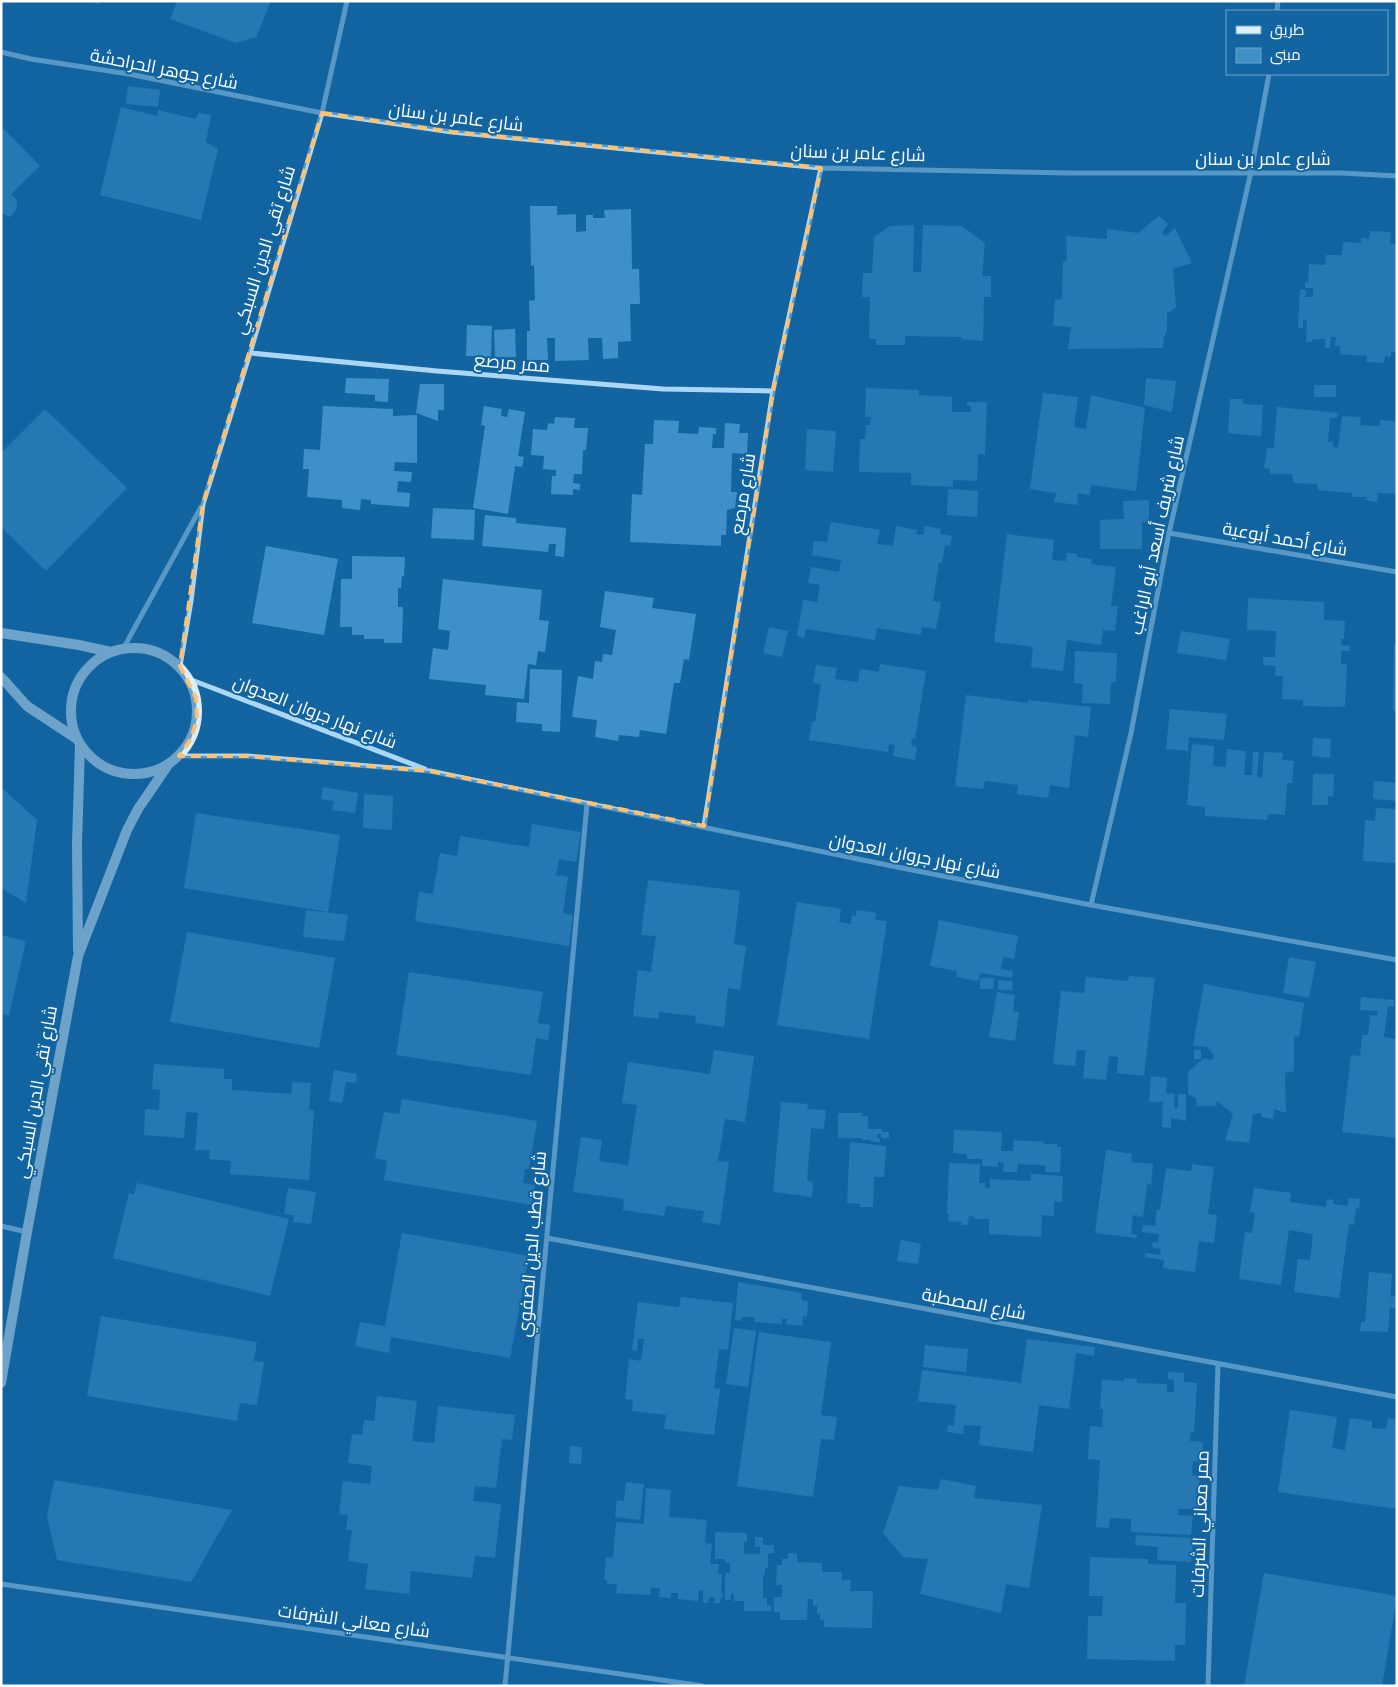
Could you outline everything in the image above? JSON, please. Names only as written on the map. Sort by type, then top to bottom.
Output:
[{"type":"street","name":"شارع تقي الدين السبكي","points":[[180,666],[191,601],[203,504],[322,114],[347,1]]},
{"type":"street","name":"شارع جوهر الحراحشة","points":[[1,52],[31,59],[129,74],[322,114]]},
{"type":"street","name":"شارع شريف أسعد أبو الراغب","points":[[1091,905],[1132,733],[1169,533],[1251,172],[1269,75]]},
{"type":"street","name":"شارع عامر بن سنان","points":[[322,114],[452,132],[821,168],[1069,173],[1251,172],[1397,176]]},
{"type":"street","name":"شارع مرصع","points":[[704,826],[773,391],[821,168]]},
{"type":"street","name":"ممر مرصع","points":[[250,353],[437,371],[663,389],[773,391]]},
{"type":"street","name":"شارع تقي الدين السبكي","points":[[123,648],[203,504]]},
{"type":"street","name":"شارع أحمد أبوعية","points":[[1169,533],[1397,572]]},
{"type":"street","points":[[1,633],[111,652]]},
{"type":"street","points":[[1,677],[27,706],[79,742],[97,763],[120,772],[144,774],[168,765],[179,756],[192,738],[197,719],[196,698],[189,678],[180,666],[164,654],[144,648],[123,648],[96,660],[83,673],[74,688],[71,704],[72,722],[79,742]]},
{"type":"street","name":"شارع نهار جروان العدوان","points":[[189,678],[430,771]]},
{"type":"street","name":"شارع تقي الدين السبكي","points":[[1,1383],[78,956],[79,742]]},
{"type":"street","name":"شارع نهار جروان العدوان","points":[[179,756],[248,756],[430,771],[1091,905],[1397,960]]},
{"type":"street","name":"شارع تقي الدين السبكي","points":[[78,956],[127,830],[168,765]]},
{"type":"street","name":"شارع قطب الدين الصفوي","points":[[504,1686],[586,804]]},
{"type":"street","points":[[1,1226],[27,1232]]},
{"type":"street","name":"شارع المصطبة","points":[[547,1238],[1397,1397]]},
{"type":"street","name":"ممر معاني الشرفات","points":[[1208,1686],[1218,1364]]},
{"type":"street","name":"شارع معاني الشرفات","points":[[1,1584],[703,1686]]},
{"type":"highlighted area","points":[[322,113],[452,132],[821,168],[773,391],[704,826],[430,771],[247,756],[179,756],[191,739],[197,719],[196,698],[180,666],[203,504]]},
{"type":"building","points":[[87,1],[99,1],[98,4]]},
{"type":"building","points":[[177,1],[271,1],[256,37],[236,43],[170,19]]},
{"type":"building","points":[[128,86],[160,90],[158,107],[126,104]]},
{"type":"building","points":[[121,107],[157,116],[158,110],[195,119],[199,113],[211,115],[206,142],[218,149],[201,220],[100,195]]},
{"type":"building","points":[[1,126],[40,166],[11,194],[17,200],[17,206],[10,217],[1,213]]},
{"type":"building","points":[[530,206],[557,206],[557,215],[576,214],[576,232],[586,231],[586,215],[593,215],[593,218],[605,218],[604,210],[631,209],[632,269],[639,269],[640,304],[630,304],[631,341],[618,342],[618,358],[603,359],[602,338],[588,338],[589,360],[555,361],[555,338],[547,338],[548,360],[527,360],[527,331],[530,331],[529,301],[535,300],[534,265],[531,266]]},
{"type":"building","points":[[1159,216],[1168,224],[1162,233],[1166,236],[1175,228],[1192,263],[1173,269],[1176,308],[1167,313],[1167,330],[1163,348],[1068,349],[1071,327],[1053,326],[1055,300],[1062,299],[1063,262],[1067,260],[1066,236],[1107,239],[1107,229],[1138,233]]},
{"type":"building","points":[[914,225],[913,272],[921,272],[923,225],[962,226],[985,243],[982,276],[991,276],[991,297],[984,297],[983,341],[962,339],[962,337],[905,336],[905,345],[876,345],[876,339],[869,339],[870,297],[862,297],[863,273],[872,273],[874,237],[890,226]]},
{"type":"building","points":[[1370,231],[1391,232],[1390,243],[1397,244],[1397,352],[1391,352],[1391,357],[1385,356],[1384,363],[1366,362],[1367,356],[1340,354],[1340,346],[1335,346],[1336,337],[1331,337],[1330,348],[1325,348],[1325,339],[1313,339],[1312,342],[1306,342],[1307,321],[1303,320],[1303,328],[1298,328],[1300,289],[1306,290],[1305,297],[1313,297],[1313,288],[1305,288],[1305,282],[1308,282],[1309,264],[1325,265],[1326,255],[1342,255],[1343,242],[1361,243],[1361,238],[1369,239]]},
{"type":"building","points":[[467,325],[492,326],[491,357],[466,356]]},
{"type":"building","points":[[515,329],[516,357],[495,357],[494,330]]},
{"type":"building","points":[[346,378],[389,379],[388,402],[375,401],[375,395],[345,393]]},
{"type":"building","points":[[1146,378],[1176,381],[1172,412],[1144,405]]},
{"type":"building","points":[[420,384],[444,384],[444,410],[438,410],[438,421],[416,413]]},
{"type":"building","points":[[1314,385],[1336,385],[1336,397],[1314,397]]},
{"type":"building","points":[[866,388],[919,390],[919,395],[952,397],[952,412],[971,412],[971,406],[967,406],[967,402],[987,402],[985,455],[978,454],[977,481],[953,480],[953,487],[911,485],[911,473],[859,472],[860,439],[865,439],[866,425],[870,425],[871,417],[865,417]]},
{"type":"building","points":[[1043,393],[1078,397],[1074,427],[1086,429],[1091,395],[1145,408],[1136,491],[1091,485],[1090,495],[1078,493],[1077,505],[1054,502],[1056,493],[1030,489]]},
{"type":"building","points":[[1230,399],[1243,399],[1243,404],[1263,405],[1261,436],[1228,433]]},
{"type":"building","points":[[323,406],[393,409],[393,416],[417,415],[417,463],[395,462],[394,471],[412,472],[411,482],[398,481],[397,492],[410,493],[409,507],[371,504],[371,500],[361,499],[360,510],[342,508],[342,500],[307,497],[309,469],[303,469],[304,449],[320,450]]},
{"type":"building","points":[[484,406],[502,409],[501,416],[507,417],[509,409],[525,412],[518,456],[524,457],[522,467],[515,466],[508,514],[473,508],[485,426],[481,425]]},
{"type":"building","points":[[1277,407],[1338,413],[1337,418],[1330,418],[1328,442],[1333,442],[1333,447],[1338,448],[1342,416],[1361,417],[1360,425],[1379,426],[1380,420],[1397,421],[1397,494],[1378,493],[1377,502],[1366,500],[1367,497],[1353,497],[1352,493],[1318,490],[1317,484],[1294,483],[1292,474],[1270,474],[1270,469],[1264,468],[1267,448],[1274,448]]},
{"type":"building","points":[[45,409],[127,488],[46,571],[1,527],[1,453]]},
{"type":"building","points":[[555,417],[575,418],[574,428],[588,428],[586,450],[583,450],[582,474],[574,474],[573,483],[580,484],[580,490],[573,489],[573,495],[551,494],[552,476],[556,476],[556,470],[543,469],[544,456],[531,455],[533,429],[547,430],[548,423],[554,424]]},
{"type":"building","points":[[654,420],[679,421],[678,433],[698,434],[699,427],[716,428],[716,434],[713,434],[712,448],[724,448],[725,423],[740,424],[739,433],[748,433],[747,454],[732,453],[731,492],[737,492],[735,508],[727,510],[726,535],[721,535],[721,546],[630,542],[632,494],[642,495],[645,444],[653,444]]},
{"type":"building","points":[[807,429],[836,431],[833,472],[805,470]]},
{"type":"building","points":[[948,489],[978,491],[977,517],[947,515]]},
{"type":"building","points":[[1149,500],[1149,522],[1142,522],[1142,549],[1100,549],[1100,520],[1124,519],[1123,501]]},
{"type":"building","points":[[433,508],[475,510],[474,540],[431,538]]},
{"type":"building","points":[[485,515],[516,518],[516,523],[566,528],[564,557],[555,556],[556,544],[549,544],[548,552],[482,546]]},
{"type":"building","points":[[831,522],[880,530],[877,544],[893,546],[896,526],[917,530],[916,534],[923,535],[925,526],[941,529],[940,534],[952,536],[950,546],[945,545],[942,563],[939,562],[933,601],[941,602],[936,629],[922,627],[921,635],[877,628],[875,640],[806,629],[804,638],[797,636],[803,600],[817,602],[820,585],[808,583],[811,567],[839,572],[841,560],[812,555],[814,541],[827,542]]},
{"type":"building","points":[[1007,534],[1054,540],[1052,560],[1066,561],[1067,553],[1077,554],[1077,557],[1092,559],[1091,564],[1116,567],[1111,606],[1118,606],[1115,631],[1103,630],[1101,645],[1067,640],[1063,671],[1031,667],[1033,647],[994,642]]},
{"type":"building","points":[[266,546],[338,559],[324,635],[252,623]]},
{"type":"building","points":[[352,556],[405,557],[404,576],[402,576],[401,588],[398,588],[398,607],[403,607],[402,643],[384,643],[384,639],[364,639],[364,635],[352,635],[352,627],[340,627],[341,579],[352,579]]},
{"type":"building","points":[[443,579],[542,590],[539,620],[549,621],[545,652],[538,651],[536,665],[528,664],[524,699],[485,695],[486,685],[429,679],[433,648],[448,650],[450,631],[438,629]]},
{"type":"building","points":[[605,591],[654,598],[652,608],[696,614],[689,660],[684,659],[680,683],[674,683],[666,734],[640,730],[639,737],[619,735],[618,741],[595,737],[597,720],[572,717],[578,676],[593,679],[595,661],[602,662],[603,654],[612,655],[616,630],[600,627]]},
{"type":"building","points":[[1248,598],[1324,602],[1324,620],[1345,621],[1344,639],[1341,639],[1341,645],[1350,646],[1350,651],[1341,651],[1341,664],[1347,664],[1345,707],[1303,706],[1303,700],[1282,699],[1283,676],[1275,676],[1276,666],[1263,665],[1263,657],[1275,657],[1276,631],[1247,630]]},
{"type":"building","points":[[769,627],[788,631],[782,657],[763,653]]},
{"type":"building","points":[[1181,631],[1230,639],[1226,660],[1177,653]]},
{"type":"building","points":[[1394,644],[1397,644],[1397,711],[1393,711]]},
{"type":"building","points":[[1075,651],[1117,653],[1116,682],[1111,682],[1110,704],[1082,703],[1083,684],[1074,683]]},
{"type":"building","points":[[880,664],[926,671],[915,739],[912,738],[911,745],[917,747],[915,760],[893,756],[895,745],[889,744],[888,752],[809,740],[812,722],[815,722],[821,684],[813,683],[816,665],[837,668],[835,679],[858,682],[860,669],[879,672]]},
{"type":"building","points":[[530,669],[562,670],[560,732],[542,731],[542,724],[516,722],[517,702],[529,703]]},
{"type":"building","points":[[966,695],[1028,703],[1028,700],[1091,707],[1088,737],[1075,735],[1069,788],[1050,785],[1048,798],[1017,794],[1018,785],[985,781],[983,789],[955,786]]},
{"type":"building","points":[[1170,709],[1227,714],[1224,740],[1189,737],[1188,751],[1166,749]]},
{"type":"building","points":[[1313,738],[1331,739],[1330,758],[1312,756]]},
{"type":"building","points":[[1192,744],[1214,746],[1213,766],[1226,767],[1227,749],[1246,751],[1244,775],[1252,775],[1253,752],[1259,752],[1257,777],[1262,778],[1264,752],[1283,753],[1282,760],[1294,761],[1292,783],[1287,783],[1285,815],[1268,814],[1267,820],[1205,816],[1205,807],[1187,805]]},
{"type":"building","points":[[1313,774],[1334,774],[1333,797],[1328,796],[1328,805],[1312,805]]},
{"type":"building","points":[[1374,781],[1397,783],[1397,801],[1373,799]]},
{"type":"building","points":[[1,787],[37,820],[26,903],[1,888]]},
{"type":"building","points":[[323,787],[358,793],[355,813],[332,810],[334,801],[321,799]]},
{"type":"building","points":[[364,794],[393,796],[392,830],[363,828]]},
{"type":"building","points":[[1376,808],[1397,809],[1397,863],[1363,861],[1365,820],[1375,821]]},
{"type":"building","points":[[196,813],[340,835],[328,912],[184,888]]},
{"type":"building","points":[[532,824],[581,832],[576,862],[559,859],[556,875],[568,877],[563,913],[573,915],[569,946],[415,921],[419,892],[433,894],[440,853],[457,856],[460,836],[529,847]]},
{"type":"building","points":[[648,880],[740,891],[734,944],[746,946],[740,990],[728,988],[724,1027],[695,1023],[696,1016],[659,1012],[659,1019],[633,1016],[638,970],[651,972],[656,936],[641,935]]},
{"type":"building","points":[[797,902],[841,909],[839,922],[851,924],[852,915],[856,916],[857,910],[876,913],[875,920],[887,921],[869,1039],[777,1025]]},
{"type":"building","points":[[306,910],[348,915],[344,941],[303,937]]},
{"type":"building","points":[[939,920],[1018,936],[1014,959],[1003,957],[1001,969],[1013,971],[1012,978],[980,973],[978,981],[956,977],[957,971],[930,966]]},
{"type":"building","points":[[187,932],[335,958],[319,1048],[170,1022]]},
{"type":"building","points":[[1,935],[26,941],[9,1015],[1,1014]]},
{"type":"building","points":[[1289,957],[1316,962],[1309,998],[1283,993]]},
{"type":"building","points":[[409,972],[543,992],[538,1023],[550,1025],[548,1040],[536,1038],[531,1075],[396,1055]]},
{"type":"building","points":[[1129,976],[1155,978],[1144,1076],[1117,1073],[1118,1057],[1109,1056],[1106,1080],[1083,1078],[1086,1050],[1077,1050],[1075,1066],[1053,1064],[1061,991],[1084,993],[1086,977],[1128,981]]},
{"type":"building","points":[[980,978],[994,978],[993,989],[980,989]]},
{"type":"building","points":[[998,980],[1013,981],[1012,990],[998,990]]},
{"type":"building","points":[[1204,984],[1304,1003],[1299,1037],[1294,1036],[1294,1071],[1285,1073],[1286,1113],[1274,1109],[1273,1119],[1262,1117],[1261,1113],[1253,1114],[1249,1143],[1225,1140],[1233,1114],[1217,1101],[1216,1106],[1197,1106],[1196,1098],[1188,1094],[1188,1072],[1204,1058],[1212,1060],[1214,1055],[1207,1047],[1193,1046]]},
{"type":"building","points":[[997,992],[1015,995],[1013,1011],[1019,1012],[1015,1041],[989,1037]]},
{"type":"building","points":[[1361,997],[1394,1000],[1394,1007],[1388,1006],[1384,1037],[1397,1039],[1397,1138],[1342,1132],[1351,1055],[1360,1056],[1362,1035],[1368,1035],[1370,1015],[1377,1016],[1378,1011],[1360,1010]]},
{"type":"building","points":[[714,1050],[754,1056],[745,1122],[725,1119],[718,1161],[729,1162],[720,1225],[702,1222],[704,1211],[666,1206],[664,1216],[623,1210],[624,1199],[573,1192],[581,1137],[602,1140],[599,1161],[628,1165],[637,1105],[622,1103],[628,1062],[710,1074]]},
{"type":"building","points":[[1194,1050],[1201,1050],[1201,1059],[1194,1059]]},
{"type":"building","points":[[154,1064],[224,1069],[224,1079],[232,1079],[232,1090],[291,1094],[292,1082],[311,1083],[309,1110],[314,1110],[309,1180],[230,1174],[231,1161],[209,1159],[210,1150],[195,1150],[198,1113],[186,1112],[184,1138],[144,1135],[145,1109],[159,1110],[160,1090],[152,1089]]},
{"type":"building","points":[[334,1070],[357,1074],[356,1083],[346,1082],[342,1103],[329,1101]]},
{"type":"building","points":[[1151,1076],[1167,1078],[1166,1093],[1175,1094],[1174,1108],[1178,1108],[1178,1094],[1186,1094],[1186,1121],[1171,1118],[1171,1128],[1162,1127],[1163,1098],[1162,1102],[1149,1102]]},
{"type":"building","points":[[402,1099],[537,1121],[529,1169],[525,1169],[523,1183],[535,1185],[532,1205],[384,1180],[387,1161],[375,1158],[384,1112],[399,1114]]},
{"type":"building","points":[[781,1102],[808,1104],[807,1109],[826,1110],[824,1129],[811,1128],[807,1181],[813,1182],[812,1197],[773,1192]]},
{"type":"building","points":[[838,1113],[862,1113],[862,1116],[868,1116],[868,1129],[882,1129],[882,1132],[889,1132],[889,1138],[881,1138],[881,1134],[877,1134],[880,1142],[871,1142],[871,1140],[862,1140],[862,1138],[838,1138]]},
{"type":"building","points":[[954,1130],[1002,1132],[1001,1151],[1013,1151],[1014,1140],[1057,1144],[1057,1147],[1061,1147],[1060,1172],[1045,1172],[1046,1166],[1039,1165],[1018,1164],[1017,1172],[1003,1172],[1004,1163],[998,1162],[998,1167],[982,1166],[982,1159],[967,1159],[967,1154],[953,1153]]},
{"type":"building","points":[[850,1142],[886,1146],[884,1177],[874,1177],[873,1207],[860,1207],[860,1204],[847,1203]]},
{"type":"building","points":[[1106,1150],[1132,1154],[1131,1162],[1153,1164],[1151,1185],[1147,1184],[1143,1217],[1133,1215],[1131,1234],[1137,1235],[1137,1238],[1095,1233]]},
{"type":"building","points":[[949,1163],[980,1164],[979,1183],[985,1183],[985,1188],[990,1188],[990,1179],[1030,1181],[1031,1174],[1063,1176],[1062,1202],[1054,1201],[1054,1216],[1042,1215],[1041,1237],[989,1234],[989,1219],[974,1219],[975,1217],[969,1216],[968,1225],[961,1225],[962,1222],[948,1221]]},
{"type":"building","points":[[1192,1164],[1214,1167],[1208,1214],[1217,1215],[1214,1243],[1199,1241],[1195,1272],[1163,1268],[1164,1260],[1145,1257],[1145,1253],[1160,1255],[1161,1249],[1152,1247],[1153,1242],[1158,1243],[1159,1234],[1142,1232],[1143,1225],[1155,1226],[1157,1209],[1160,1210],[1166,1168],[1191,1171]]},
{"type":"building","points":[[137,1183],[289,1219],[270,1296],[113,1258],[129,1193],[134,1195]]},
{"type":"building","points":[[288,1188],[316,1192],[311,1224],[293,1222],[294,1215],[284,1214]]},
{"type":"building","points":[[1254,1188],[1291,1193],[1290,1202],[1326,1207],[1327,1199],[1333,1200],[1333,1204],[1347,1206],[1349,1198],[1360,1199],[1359,1209],[1356,1208],[1354,1225],[1349,1224],[1339,1298],[1294,1292],[1298,1259],[1310,1260],[1313,1234],[1289,1230],[1281,1285],[1239,1279],[1245,1232],[1252,1233],[1255,1213],[1250,1212]]},
{"type":"building","points":[[402,1233],[529,1256],[510,1358],[391,1337],[389,1353],[355,1346],[360,1322],[385,1326]]},
{"type":"building","points":[[901,1240],[921,1244],[918,1264],[897,1261]]},
{"type":"building","points":[[1369,1272],[1392,1274],[1388,1332],[1360,1331],[1361,1322],[1365,1322]]},
{"type":"building","points":[[738,1282],[801,1293],[802,1300],[808,1301],[807,1317],[803,1316],[802,1326],[786,1324],[787,1319],[782,1319],[782,1324],[754,1322],[755,1317],[742,1317],[741,1321],[735,1320]]},
{"type":"building","points":[[1391,1296],[1397,1297],[1397,1309],[1390,1308]]},
{"type":"building","points":[[681,1297],[733,1303],[728,1350],[719,1349],[714,1388],[720,1389],[714,1435],[664,1429],[666,1415],[632,1411],[633,1400],[625,1399],[629,1359],[641,1361],[644,1339],[638,1339],[637,1351],[632,1350],[638,1302],[679,1307]]},
{"type":"building","points":[[101,1316],[257,1342],[254,1361],[264,1362],[257,1405],[240,1403],[237,1421],[87,1396]]},
{"type":"building","points":[[734,1328],[756,1331],[748,1387],[726,1384]]},
{"type":"building","points":[[759,1332],[831,1342],[821,1415],[837,1417],[834,1440],[821,1439],[813,1497],[737,1486]]},
{"type":"building","points":[[1027,1339],[1095,1347],[1094,1356],[1076,1353],[1069,1409],[1039,1405],[1033,1452],[979,1445],[981,1426],[964,1425],[963,1434],[947,1432],[948,1425],[954,1426],[956,1405],[918,1401],[922,1370],[1021,1383]]},
{"type":"building","points":[[925,1345],[968,1349],[966,1372],[923,1367]]},
{"type":"building","points":[[1168,1372],[1184,1373],[1184,1382],[1197,1383],[1194,1433],[1191,1432],[1190,1441],[1203,1442],[1202,1462],[1193,1461],[1192,1475],[1200,1476],[1198,1509],[1178,1509],[1178,1515],[1193,1516],[1191,1535],[1131,1532],[1131,1519],[1110,1518],[1109,1528],[1096,1527],[1100,1460],[1088,1459],[1090,1426],[1102,1427],[1103,1409],[1100,1409],[1102,1380],[1124,1381],[1124,1378],[1137,1379],[1137,1383],[1167,1384],[1167,1392],[1174,1392],[1174,1380],[1168,1379]]},
{"type":"building","points":[[377,1396],[417,1401],[412,1441],[434,1443],[438,1406],[515,1415],[512,1440],[502,1439],[496,1488],[475,1486],[473,1501],[501,1504],[495,1558],[475,1556],[472,1578],[411,1571],[409,1594],[365,1589],[368,1564],[348,1561],[352,1530],[346,1530],[348,1515],[339,1514],[343,1481],[370,1484],[372,1466],[348,1463],[352,1434],[362,1435],[364,1420],[374,1421]]},
{"type":"building","points":[[1290,1410],[1337,1417],[1332,1448],[1345,1450],[1350,1418],[1372,1421],[1372,1428],[1386,1429],[1388,1418],[1397,1420],[1397,1509],[1278,1492]]},
{"type":"building","points":[[570,1446],[582,1447],[581,1464],[569,1463]]},
{"type":"building","points":[[941,1479],[976,1486],[974,1498],[1042,1505],[1029,1588],[1006,1584],[1001,1613],[920,1594],[928,1559],[903,1557],[883,1533],[899,1486],[938,1490]]},
{"type":"building","points":[[54,1480],[232,1510],[191,1582],[57,1560],[47,1516]]},
{"type":"building","points":[[626,1482],[644,1484],[640,1520],[615,1517],[617,1500],[624,1501]]},
{"type":"building","points":[[646,1488],[671,1490],[669,1517],[707,1520],[705,1543],[712,1544],[710,1564],[719,1564],[718,1574],[722,1574],[721,1592],[723,1597],[721,1597],[720,1603],[714,1603],[715,1597],[709,1597],[708,1603],[703,1603],[703,1590],[699,1590],[698,1601],[678,1599],[678,1593],[671,1593],[671,1598],[659,1597],[660,1588],[651,1588],[650,1595],[616,1593],[617,1584],[607,1584],[607,1580],[604,1580],[606,1557],[613,1558],[616,1522],[644,1524]]},
{"type":"building","points":[[715,1532],[747,1533],[747,1542],[744,1542],[744,1554],[760,1554],[760,1547],[755,1547],[755,1537],[763,1537],[763,1545],[774,1545],[774,1553],[768,1553],[768,1568],[765,1568],[765,1575],[763,1575],[763,1598],[767,1598],[767,1606],[771,1606],[771,1611],[744,1611],[744,1601],[734,1601],[734,1594],[731,1594],[731,1600],[725,1600],[725,1573],[730,1573],[730,1563],[725,1563],[725,1559],[715,1559]]},
{"type":"building","points":[[1136,1535],[1193,1538],[1191,1562],[1157,1560],[1158,1547],[1135,1545]]},
{"type":"building","points":[[788,1553],[797,1554],[797,1562],[822,1563],[822,1572],[842,1572],[842,1580],[851,1580],[850,1591],[873,1591],[872,1628],[824,1627],[824,1620],[820,1619],[820,1614],[817,1614],[817,1606],[813,1606],[813,1599],[808,1599],[807,1620],[780,1620],[780,1612],[774,1612],[774,1597],[782,1597],[782,1585],[776,1585],[777,1565],[782,1565],[782,1559],[788,1559]]},
{"type":"building","points":[[1090,1557],[1148,1559],[1148,1564],[1176,1565],[1175,1603],[1186,1603],[1185,1645],[1175,1645],[1175,1661],[1087,1659],[1088,1616],[1102,1616],[1103,1596],[1089,1596]]},
{"type":"building","points":[[1264,1573],[1397,1596],[1382,1686],[1244,1686]]}]
